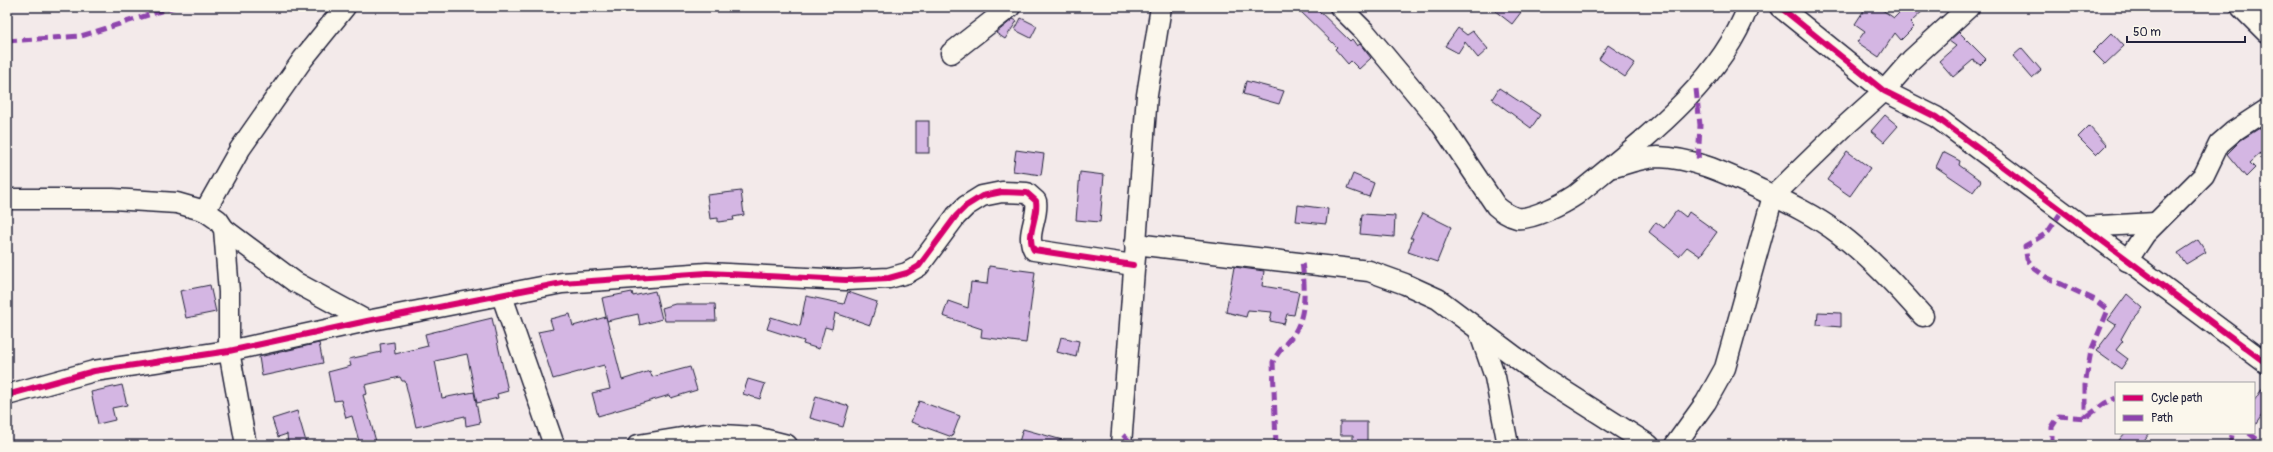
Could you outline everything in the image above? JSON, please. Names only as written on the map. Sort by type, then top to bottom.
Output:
[{"type":"street","points":[[205,211],[240,149],[303,59],[345,7]]},
{"type":"street","points":[[951,53],[1010,7]]},
{"type":"street","points":[[1122,445],[1133,265],[1147,95],[1161,7]]},
{"type":"street","points":[[1340,7],[1370,38],[1439,121],[1496,206],[1507,215],[1519,218],[1560,205],[1608,169],[1696,89],[1733,40],[1748,7]]},
{"type":"street","points":[[1780,7],[1884,91],[1936,117],[2127,261],[2266,363]]},
{"type":"street","points":[[1675,445],[1706,402],[1724,368],[1773,196],[1844,127],[1884,91],[1911,60],[1969,7]]},
{"type":"street","points":[[2242,7],[2266,32]]},
{"type":"street","points":[[2127,261],[2144,234],[2204,175],[2219,144],[2266,110]]},
{"type":"street","points":[[1608,169],[1646,158],[1669,158],[1698,163],[1773,196],[1838,233],[1869,258],[1900,289],[1923,316]]},
{"type":"street","points":[[7,395],[94,371],[229,351],[367,321],[502,296],[562,283],[707,273],[846,280],[889,278],[907,273],[919,266],[939,237],[966,206],[982,196],[1002,192],[1027,193],[1036,201],[1037,207],[1031,240],[1034,250],[1133,265]]},
{"type":"street","points":[[7,198],[120,199],[177,203],[205,211],[212,214],[224,229],[295,282],[367,321]]},
{"type":"street","points":[[2082,227],[2155,222]]},
{"type":"street","points":[[224,229],[229,292],[229,351],[246,445]]},
{"type":"street","points":[[1135,244],[1369,271],[1405,284],[1438,299],[1542,377],[1649,445]]},
{"type":"street","points":[[502,296],[554,445]]},
{"type":"street","points":[[1479,331],[1494,377],[1508,445]]},
{"type":"street","points":[[638,445],[706,434],[755,437],[787,445]]},
{"type":"building","points":[[1296,7],[1315,7],[1350,41],[1352,39],[1357,46],[1360,44],[1371,58],[1359,69],[1351,61],[1348,64],[1335,49],[1337,47]]},
{"type":"building","points":[[1490,7],[1525,7],[1512,24]]},
{"type":"building","points":[[1866,7],[1878,7],[1894,18],[1905,7],[1927,7],[1910,23],[1914,27],[1901,40],[1895,33],[1879,57],[1857,42],[1865,31],[1855,24]]},
{"type":"building","points":[[1021,18],[1037,26],[1031,38],[1015,30]]},
{"type":"building","points":[[1013,19],[1017,21],[1005,39],[996,33]]},
{"type":"building","points":[[1458,28],[1467,35],[1473,31],[1488,49],[1478,58],[1465,42],[1458,53],[1445,46]]},
{"type":"building","points":[[1959,32],[1986,59],[1980,65],[1973,60],[1953,77],[1939,61],[1956,46],[1949,41]]},
{"type":"building","points":[[2112,33],[2124,46],[2105,64],[2093,52]]},
{"type":"building","points":[[1608,45],[1635,63],[1625,77],[1599,59]]},
{"type":"building","points":[[2022,48],[2041,70],[2032,78],[2013,56]]},
{"type":"building","points":[[1246,81],[1284,91],[1279,104],[1243,94]]},
{"type":"building","points":[[1499,88],[1540,115],[1531,128],[1492,99]]},
{"type":"building","points":[[1885,115],[1898,126],[1884,142],[1871,131]]},
{"type":"building","points":[[916,121],[929,121],[929,153],[916,153]]},
{"type":"building","points":[[2266,124],[2266,148],[2250,163],[2255,168],[2246,177],[2227,154],[2241,140]]},
{"type":"building","points":[[2089,126],[2106,145],[2096,155],[2078,137]]},
{"type":"building","points":[[1016,150],[1044,154],[1041,175],[1013,171]]},
{"type":"building","points":[[1847,151],[1870,168],[1850,196],[1827,180]]},
{"type":"building","points":[[1943,152],[1960,161],[1959,165],[1981,181],[1973,192],[1936,167]]},
{"type":"building","points":[[1080,172],[1104,175],[1100,222],[1076,220]]},
{"type":"building","points":[[1353,174],[1374,183],[1369,197],[1347,189]]},
{"type":"building","points":[[741,191],[744,215],[733,217],[734,220],[718,222],[718,218],[710,219],[707,195]]},
{"type":"building","points":[[1298,205],[1328,209],[1326,224],[1296,221]]},
{"type":"building","points":[[1677,210],[1686,217],[1689,212],[1717,232],[1700,256],[1687,247],[1679,256],[1649,232],[1656,222],[1664,228]]},
{"type":"building","points":[[1423,213],[1451,227],[1437,262],[1408,252],[1413,238],[1410,238]]},
{"type":"building","points":[[1362,214],[1395,216],[1394,237],[1360,234]]},
{"type":"building","points":[[2198,240],[2206,252],[2186,264],[2178,253]]},
{"type":"building","points":[[989,266],[1035,272],[1026,343],[981,337],[982,329],[943,316],[948,301],[968,308],[971,282],[987,284]]},
{"type":"building","points":[[1234,267],[1264,271],[1262,286],[1299,292],[1294,315],[1287,314],[1284,324],[1270,321],[1272,312],[1248,310],[1246,317],[1226,312]]},
{"type":"building","points":[[210,285],[216,312],[186,318],[180,291]]},
{"type":"building","points":[[655,291],[662,319],[640,325],[638,314],[607,321],[602,298],[632,292],[633,296]]},
{"type":"building","points":[[848,292],[877,302],[870,325],[835,313],[832,329],[825,327],[819,349],[803,344],[804,341],[767,329],[771,317],[800,326],[806,296],[844,304]]},
{"type":"building","points":[[2127,294],[2143,308],[2130,323],[2121,339],[2123,341],[2116,350],[2128,359],[2121,369],[2096,351],[2116,325],[2108,320]]},
{"type":"building","points":[[675,304],[715,304],[716,321],[665,321],[662,308]]},
{"type":"building","points":[[1818,312],[1841,313],[1841,327],[1817,325]]},
{"type":"building","points":[[570,314],[573,326],[606,317],[622,380],[650,371],[652,377],[690,367],[697,390],[671,398],[670,395],[598,416],[592,393],[610,389],[604,365],[553,379],[538,332],[553,329],[550,319]]},
{"type":"building","points":[[492,318],[508,391],[497,394],[498,398],[477,403],[467,354],[435,361],[442,398],[474,392],[480,423],[466,426],[465,416],[416,427],[405,381],[402,381],[400,377],[365,385],[367,394],[363,395],[377,445],[360,445],[352,416],[346,418],[341,400],[334,401],[328,372],[351,366],[349,359],[381,352],[380,344],[394,342],[395,354],[428,346],[425,334]]},
{"type":"building","points":[[1061,337],[1079,341],[1076,357],[1057,352]]},
{"type":"building","points":[[319,343],[323,363],[262,376],[259,357]]},
{"type":"building","points":[[748,379],[765,384],[760,399],[743,394]]},
{"type":"building","points":[[2266,383],[2266,409],[2255,426],[2255,400]]},
{"type":"building","points":[[122,385],[127,405],[112,408],[115,420],[98,424],[91,392]]},
{"type":"building","points":[[816,396],[849,406],[843,427],[810,418]]},
{"type":"building","points":[[919,401],[960,416],[952,437],[911,422]]},
{"type":"building","points":[[297,411],[307,445],[288,445],[287,434],[278,437],[272,419]]},
{"type":"building","points":[[1340,422],[1367,422],[1367,444],[1353,444],[1353,435],[1340,435]]},
{"type":"building","points":[[1023,429],[1066,441],[1065,445],[1018,445]]},
{"type":"building","points":[[2124,434],[2149,434],[2140,445],[2115,445]]},
{"type":"marked path","points":[[7,41],[81,36],[174,7]]},
{"type":"marked path","points":[[1696,89],[1700,125],[1698,163]]},
{"type":"marked path","points":[[2062,211],[2047,233],[2025,246],[2027,259],[2035,269],[2046,277],[2095,300],[2108,310],[2091,351],[2085,385],[2085,418]]},
{"type":"marked path","points":[[1276,445],[1273,362],[1293,335],[1301,318],[1304,300],[1302,262]]},
{"type":"marked path","points":[[2052,445],[2052,427],[2059,416],[2085,418],[2105,403],[2115,398]]},
{"type":"marked path","points":[[2250,434],[2264,445]]},
{"type":"marked path","points":[[1123,435],[1134,445]]},
{"type":"marked path","points":[[2230,445],[2232,435]]},
{"type":"cycle path","points":[[1780,7],[1884,91],[1936,117],[2266,363]]},
{"type":"cycle path","points":[[7,395],[94,371],[229,351],[367,321],[562,283],[707,273],[846,280],[889,278],[907,273],[919,266],[956,216],[966,206],[982,196],[1002,192],[1027,193],[1036,201],[1036,213],[1031,232],[1034,250],[1133,265]]}]
